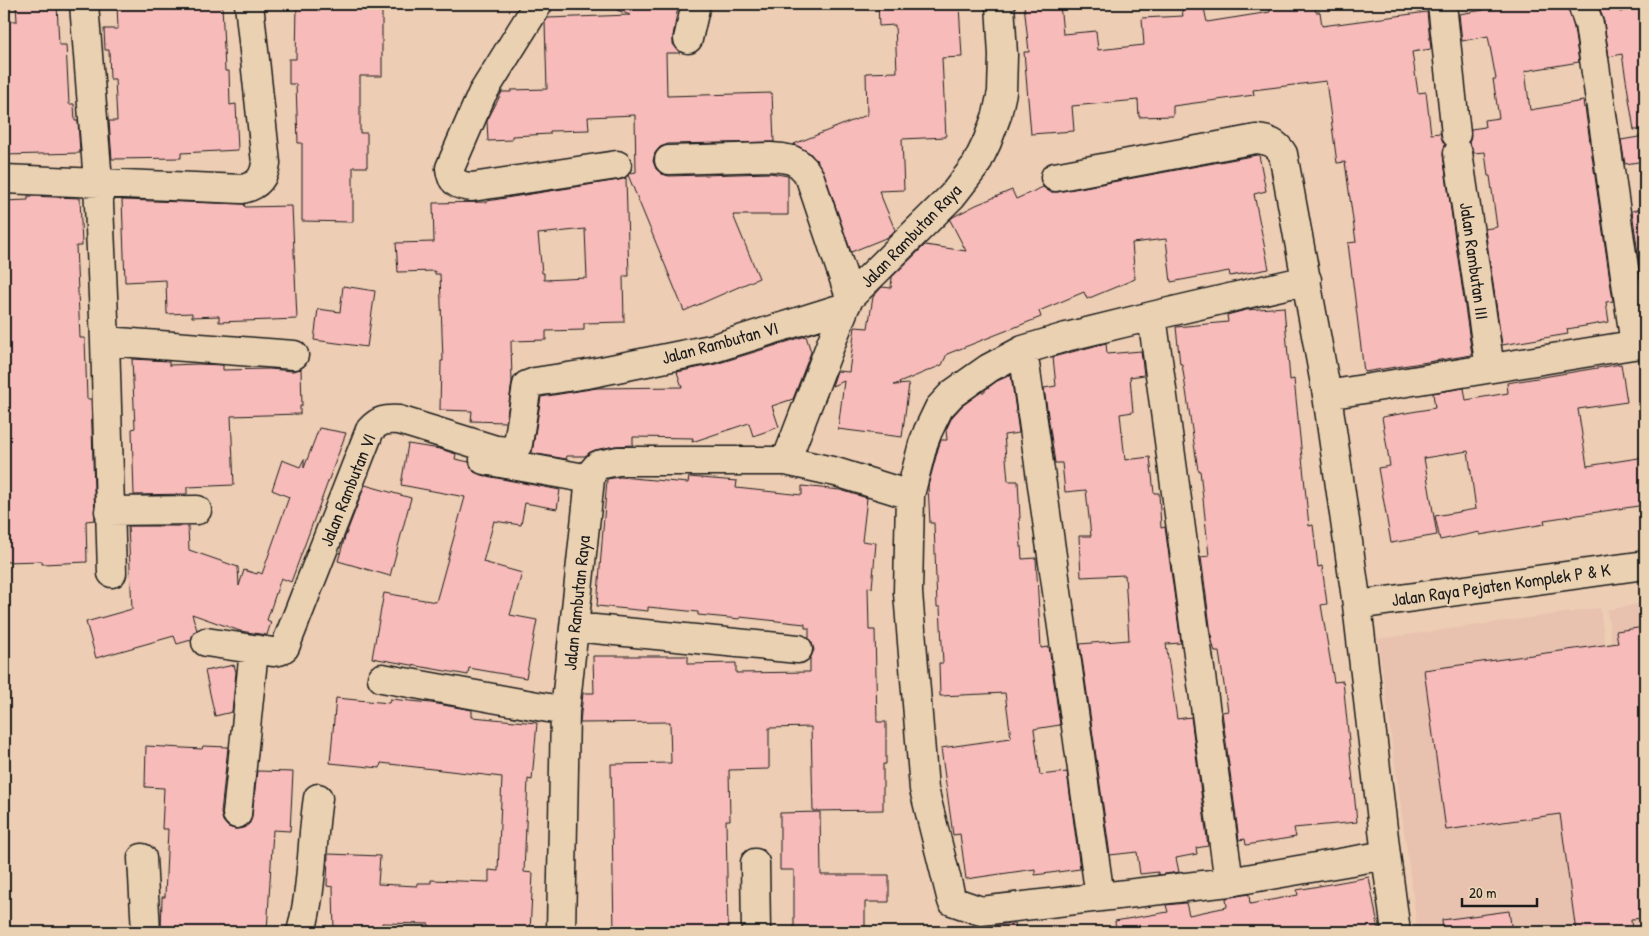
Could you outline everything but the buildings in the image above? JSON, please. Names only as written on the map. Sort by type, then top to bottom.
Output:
[{"type":"street","points":[[84,4],[98,182],[112,573]]},
{"type":"street","points":[[4,179],[242,189],[252,187],[259,182],[263,176],[266,163],[248,4]]},
{"type":"street","points":[[538,4],[482,94],[450,168],[452,179],[462,187],[472,188],[617,164]]},
{"type":"street","points":[[688,39],[696,4]]},
{"type":"street","name":"Jalan Rambutan Raya","points":[[786,461],[848,302],[952,196],[976,165],[987,142],[997,115],[1002,92],[1003,56],[1000,4]]},
{"type":"street","name":"Jalan Rambutan III","points":[[1442,4],[1457,144],[1490,368]]},
{"type":"street","points":[[1327,395],[1640,344],[1589,24],[1582,4]]},
{"type":"street","points":[[1055,177],[1256,139],[1271,142],[1280,149],[1286,161],[1327,395],[1357,605],[1396,932]]},
{"type":"street","points":[[669,160],[770,157],[792,160],[799,164],[810,178],[848,302]]},
{"type":"street","points":[[1307,280],[1066,337],[1023,350],[989,368],[952,394],[939,408],[923,444],[910,495],[908,593],[924,789],[952,900],[981,911],[1229,882],[1386,855]]},
{"type":"street","name":"Jalan Rambutan VI","points":[[206,642],[273,652],[282,650],[285,647],[370,430],[381,421],[388,419],[399,420],[496,450],[509,450],[516,448],[518,444],[526,386],[535,382],[587,374],[712,349],[848,302]]},
{"type":"street","points":[[1152,316],[1229,882]]},
{"type":"street","points":[[105,341],[294,355]]},
{"type":"street","points":[[1023,350],[1100,897]]},
{"type":"street","points":[[461,456],[590,480],[592,472],[598,465],[618,461],[786,461],[836,472],[910,495]]},
{"type":"street","name":"Jalan Rambutan Raya","points":[[561,932],[565,711],[590,480]]},
{"type":"street","points":[[109,511],[197,510]]},
{"type":"street","name":"Jalan Raya Pejaten Komplek P & K","points":[[1357,605],[1645,565]]},
{"type":"street","points":[[574,626],[798,650]]},
{"type":"street","points":[[237,814],[254,650]]},
{"type":"street","points":[[382,678],[565,711]]},
{"type":"street","points":[[301,932],[311,882],[312,846],[318,798]]},
{"type":"street","points":[[142,858],[146,932]]},
{"type":"street","points":[[755,863],[756,932]]},
{"type":"shaded area","points":[[1645,603],[1645,877],[1607,610]]},
{"type":"shaded area","points":[[1600,608],[1645,932],[1418,932],[1378,639]]}]
